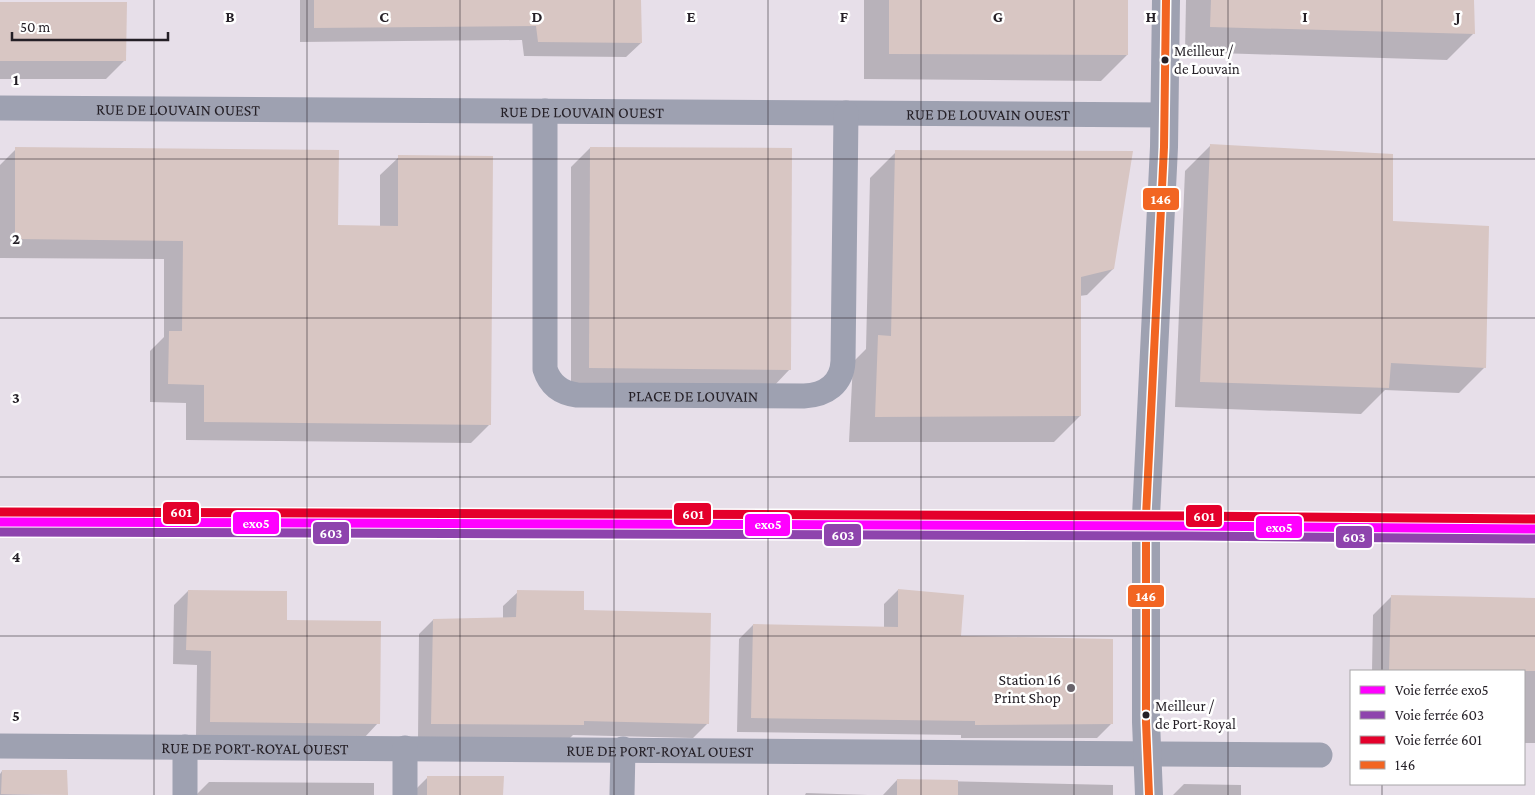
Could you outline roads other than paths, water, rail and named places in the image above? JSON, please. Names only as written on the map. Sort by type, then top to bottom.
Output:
[{"type":"street","points":[[1149,795],[1146,617],[1147,476],[1162,211],[1166,0]]},
{"type":"street","name":"RUE DE LOUVAIN OUEST","points":[[0,108],[1165,114]]},
{"type":"street","name":"PLACE DE LOUVAIN","points":[[545,111],[545,363],[547,375],[554,386],[565,393],[577,395],[804,396],[820,394],[835,384],[841,373],[844,361],[846,113]]},
{"type":"street","name":"RUE DE PORT-ROYAL OUEST","points":[[0,746],[1320,755]]},
{"type":"street","points":[[185,747],[185,795]]},
{"type":"street","points":[[405,748],[405,795]]},
{"type":"street","points":[[622,795],[623,750]]},
{"type":"rail line","name":"601","points":[[0,512],[1535,519]]},
{"type":"rail line","name":"exo5","points":[[0,522],[1535,529]]},
{"type":"rail line","name":"603","points":[[0,532],[1535,539]]},
{"type":"place","name":"Meilleur / de Louvain","points":[[1165,60]]},
{"type":"place","name":"Station 16 Print Shop","points":[[1071,688]]},
{"type":"place","name":"Meilleur / de Port-Royal","points":[[1146,715]]}]
